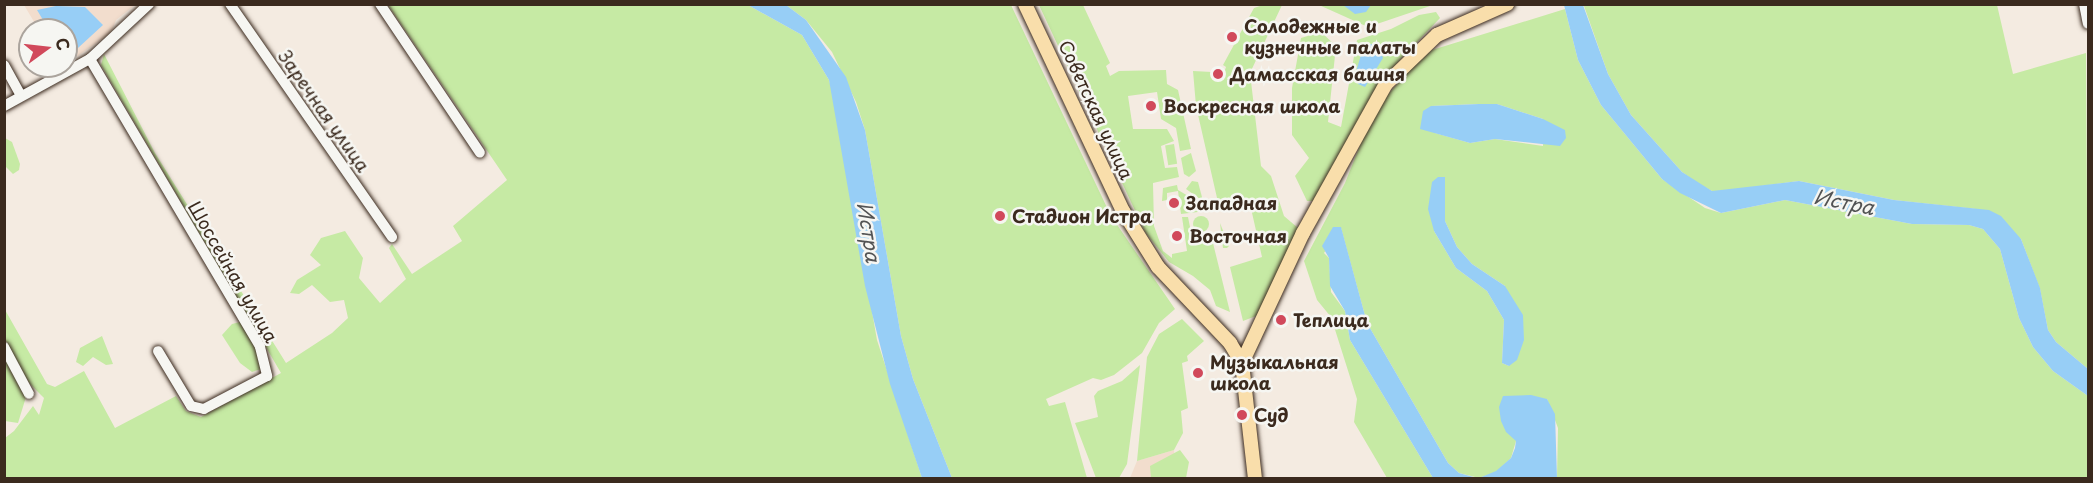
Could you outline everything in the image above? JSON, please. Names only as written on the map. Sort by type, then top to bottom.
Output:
[{"type":"main road","name":"Советская улица","points":[[1024,4],[1123,211],[1158,267],[1230,344],[1242,363],[1255,478]]},
{"type":"main road","points":[[1242,363],[1303,233],[1386,84],[1437,35],[1507,4]]},
{"type":"street","points":[[4,106],[90,59],[149,4]]},
{"type":"street","name":"Заречная улица","points":[[230,4],[392,237]]},
{"type":"street","points":[[380,4],[480,153]]},
{"type":"street","points":[[2084,4],[2088,24]]},
{"type":"street","name":"Шоссейная улица","points":[[90,59],[260,347],[267,376],[204,409],[191,406],[158,351]]},
{"type":"street","points":[[4,65],[21,96]]},
{"type":"street","points":[[4,347],[29,394]]},
{"type":"shaded area","points":[[24,5],[135,5],[116,20],[111,33],[78,56],[78,18],[32,18]]},
{"type":"shaded area","points":[[1174,450],[1176,478],[1130,478],[1137,461]]},
{"type":"green space","points":[[1588,4],[1997,5],[2013,74],[2086,53],[2088,369],[2056,342],[2048,330],[2040,289],[2021,239],[1976,209],[1894,200],[1799,181],[1712,191],[1682,172],[1631,115],[1608,74],[1584,6]]},
{"type":"green space","points":[[388,5],[748,5],[802,35],[829,80],[836,105],[877,340],[922,478],[5,478],[5,438],[14,431],[33,406],[39,415],[44,398],[26,380],[5,339],[4,308],[47,384],[55,387],[84,371],[115,428],[176,396],[186,411],[201,417],[281,373],[101,65],[104,54],[155,153],[286,363],[332,333],[348,318],[344,300],[330,302],[312,285],[299,294],[290,293],[297,280],[321,265],[310,255],[321,238],[345,231],[363,258],[359,278],[380,303],[406,279],[389,248],[392,244],[412,274],[462,241],[453,226],[507,180]]},
{"type":"green space","name":"Стадион Истра","points":[[786,5],[1011,5],[1111,216],[1175,309],[1159,323],[1142,353],[1114,375],[1101,380],[1093,378],[1046,399],[1049,406],[1065,402],[1087,478],[952,478],[913,379],[901,336],[865,130],[856,102],[832,52],[806,20]]},
{"type":"green space","points":[[1039,5],[1083,5],[1110,63],[1106,66],[1110,76],[1119,71],[1166,70],[1167,84],[1178,90],[1191,149],[1180,151],[1176,128],[1161,119],[1157,92],[1128,96],[1133,129],[1167,129],[1174,141],[1161,146],[1165,168],[1177,167],[1179,177],[1153,183],[1154,226],[1163,251],[1172,258],[1172,254],[1187,251],[1182,217],[1188,217],[1192,237],[1211,235],[1230,312],[1216,306],[1210,290],[1193,276],[1169,262],[1145,232]]},
{"type":"green space","points":[[1263,5],[1282,5],[1250,73],[1261,166],[1271,176],[1284,216],[1298,228],[1264,305],[1256,316],[1243,321],[1230,267],[1262,257],[1250,204],[1220,211],[1196,106],[1193,71],[1212,72],[1215,80],[1221,81],[1226,67],[1223,65],[1254,8]]},
{"type":"green space","points":[[1319,5],[1433,5],[1368,27]]},
{"type":"green space","points":[[1565,9],[1578,60],[1601,105],[1662,179],[1705,208],[1721,213],[1785,200],[1912,224],[1969,225],[1983,229],[2000,249],[2019,318],[2033,347],[2053,371],[2088,396],[2088,478],[1557,478],[1558,428],[1547,399],[1516,441],[1511,458],[1496,472],[1479,478],[1459,473],[1448,463],[1367,323],[1341,228],[1324,253],[1329,258],[1331,292],[1345,311],[1350,340],[1433,478],[1387,478],[1354,422],[1357,399],[1331,317],[1317,300],[1304,261],[1345,183],[1367,128],[1384,99],[1432,50]],"holes":[[[1497,104],[1543,119],[1543,146],[1495,139],[1470,143],[1435,133],[1431,106]],[[1445,177],[1445,221],[1457,247],[1472,264],[1505,286],[1509,366],[1502,363],[1504,320],[1487,291],[1456,268],[1434,231]]]},
{"type":"green space","points":[[1436,12],[1440,18],[1381,80],[1315,201],[1307,201],[1295,176],[1309,158],[1292,135],[1292,88],[1301,38],[1321,32],[1336,46],[1328,122],[1341,127],[1357,40],[1391,29],[1419,15]]},
{"type":"green space","points":[[5,138],[12,142],[20,164],[19,170],[13,174],[5,166]]},
{"type":"green space","points":[[1174,144],[1177,164],[1168,165],[1165,145]]},
{"type":"green space","points":[[1191,153],[1196,171],[1189,177],[1184,174],[1181,158]]},
{"type":"green space","points":[[1192,181],[1198,182],[1203,201],[1186,189]]},
{"type":"green space","points":[[1177,185],[1178,190],[1205,206],[1206,211],[1181,214],[1178,191],[1167,193],[1167,200],[1162,201],[1163,188]]},
{"type":"green space","points":[[1198,216],[1204,216],[1209,224],[1207,230],[1198,232],[1193,227],[1193,221]]},
{"type":"green space","points":[[1220,223],[1229,246],[1227,248],[1223,248]]},
{"type":"green space","points":[[1182,319],[1204,341],[1187,356],[1188,361],[1182,363],[1188,408],[1181,411],[1183,433],[1174,450],[1137,461],[1147,357],[1159,334]]},
{"type":"green space","points":[[240,322],[253,336],[261,369],[252,372],[240,363],[222,335],[232,324]]},
{"type":"green space","points":[[102,336],[113,364],[106,365],[93,357],[83,366],[76,362],[80,348]]},
{"type":"green space","points":[[4,354],[26,397],[18,423],[5,421]]},
{"type":"green space","points":[[1140,365],[1127,464],[1119,478],[1096,478],[1075,423],[1098,417],[1094,396],[1098,391],[1122,381]]},
{"type":"green space","points":[[1180,450],[1189,462],[1186,478],[1151,478],[1150,466]]},
{"type":"water","points":[[1371,4],[1366,12],[1355,14],[1343,5]]},
{"type":"water","name":"Истра","points":[[748,5],[786,5],[806,20],[846,77],[865,130],[901,336],[913,379],[952,478],[922,478],[890,384],[865,286],[829,80],[802,35]]},
{"type":"water","name":"Истра","points":[[1564,5],[1583,5],[1608,74],[1631,115],[1682,172],[1712,191],[1799,181],[1894,200],[1989,210],[2001,216],[2021,239],[2040,288],[2048,330],[2056,342],[2088,369],[2088,396],[2053,371],[2033,347],[2019,318],[2000,249],[1983,229],[1969,225],[1912,224],[1785,200],[1721,213],[1680,193],[1662,179],[1601,105],[1578,60]]},
{"type":"water","points":[[56,6],[85,7],[103,25],[78,48],[78,18],[42,18],[37,10]]},
{"type":"water","points":[[1371,44],[1378,45],[1383,58],[1365,87],[1358,84],[1356,72],[1363,48]]},
{"type":"water","points":[[1497,104],[1543,119],[1565,130],[1566,138],[1560,146],[1495,139],[1470,143],[1420,129],[1423,111],[1431,106]]},
{"type":"water","points":[[1438,177],[1445,177],[1445,221],[1457,247],[1472,264],[1505,286],[1523,315],[1524,340],[1517,360],[1509,366],[1502,363],[1504,320],[1487,291],[1456,268],[1434,231],[1428,209],[1432,182]]},
{"type":"water","points":[[1333,227],[1341,227],[1367,323],[1448,463],[1459,473],[1477,478],[1433,478],[1350,340],[1345,311],[1330,286],[1329,258],[1322,246]]},
{"type":"water","points":[[1531,395],[1547,399],[1555,414],[1557,478],[1479,478],[1496,471],[1511,458],[1515,448],[1516,441],[1506,432],[1501,421],[1499,407],[1503,396]]},
{"type":"place","name":"Солодежные и кузнечные палаты","points":[[1232,37]]},
{"type":"place","name":"Дамасская башня","points":[[1218,74]]},
{"type":"place","name":"Воскресная школа","points":[[1151,106]]},
{"type":"place","name":"Западная","points":[[1174,203]]},
{"type":"place","name":"Стадион Истра","points":[[1000,216]]},
{"type":"place","name":"Восточная","points":[[1177,236]]},
{"type":"place","name":"Теплица","points":[[1281,320]]},
{"type":"place","name":"Музыкальная школа","points":[[1198,373]]},
{"type":"place","name":"Суд","points":[[1242,415]]}]
